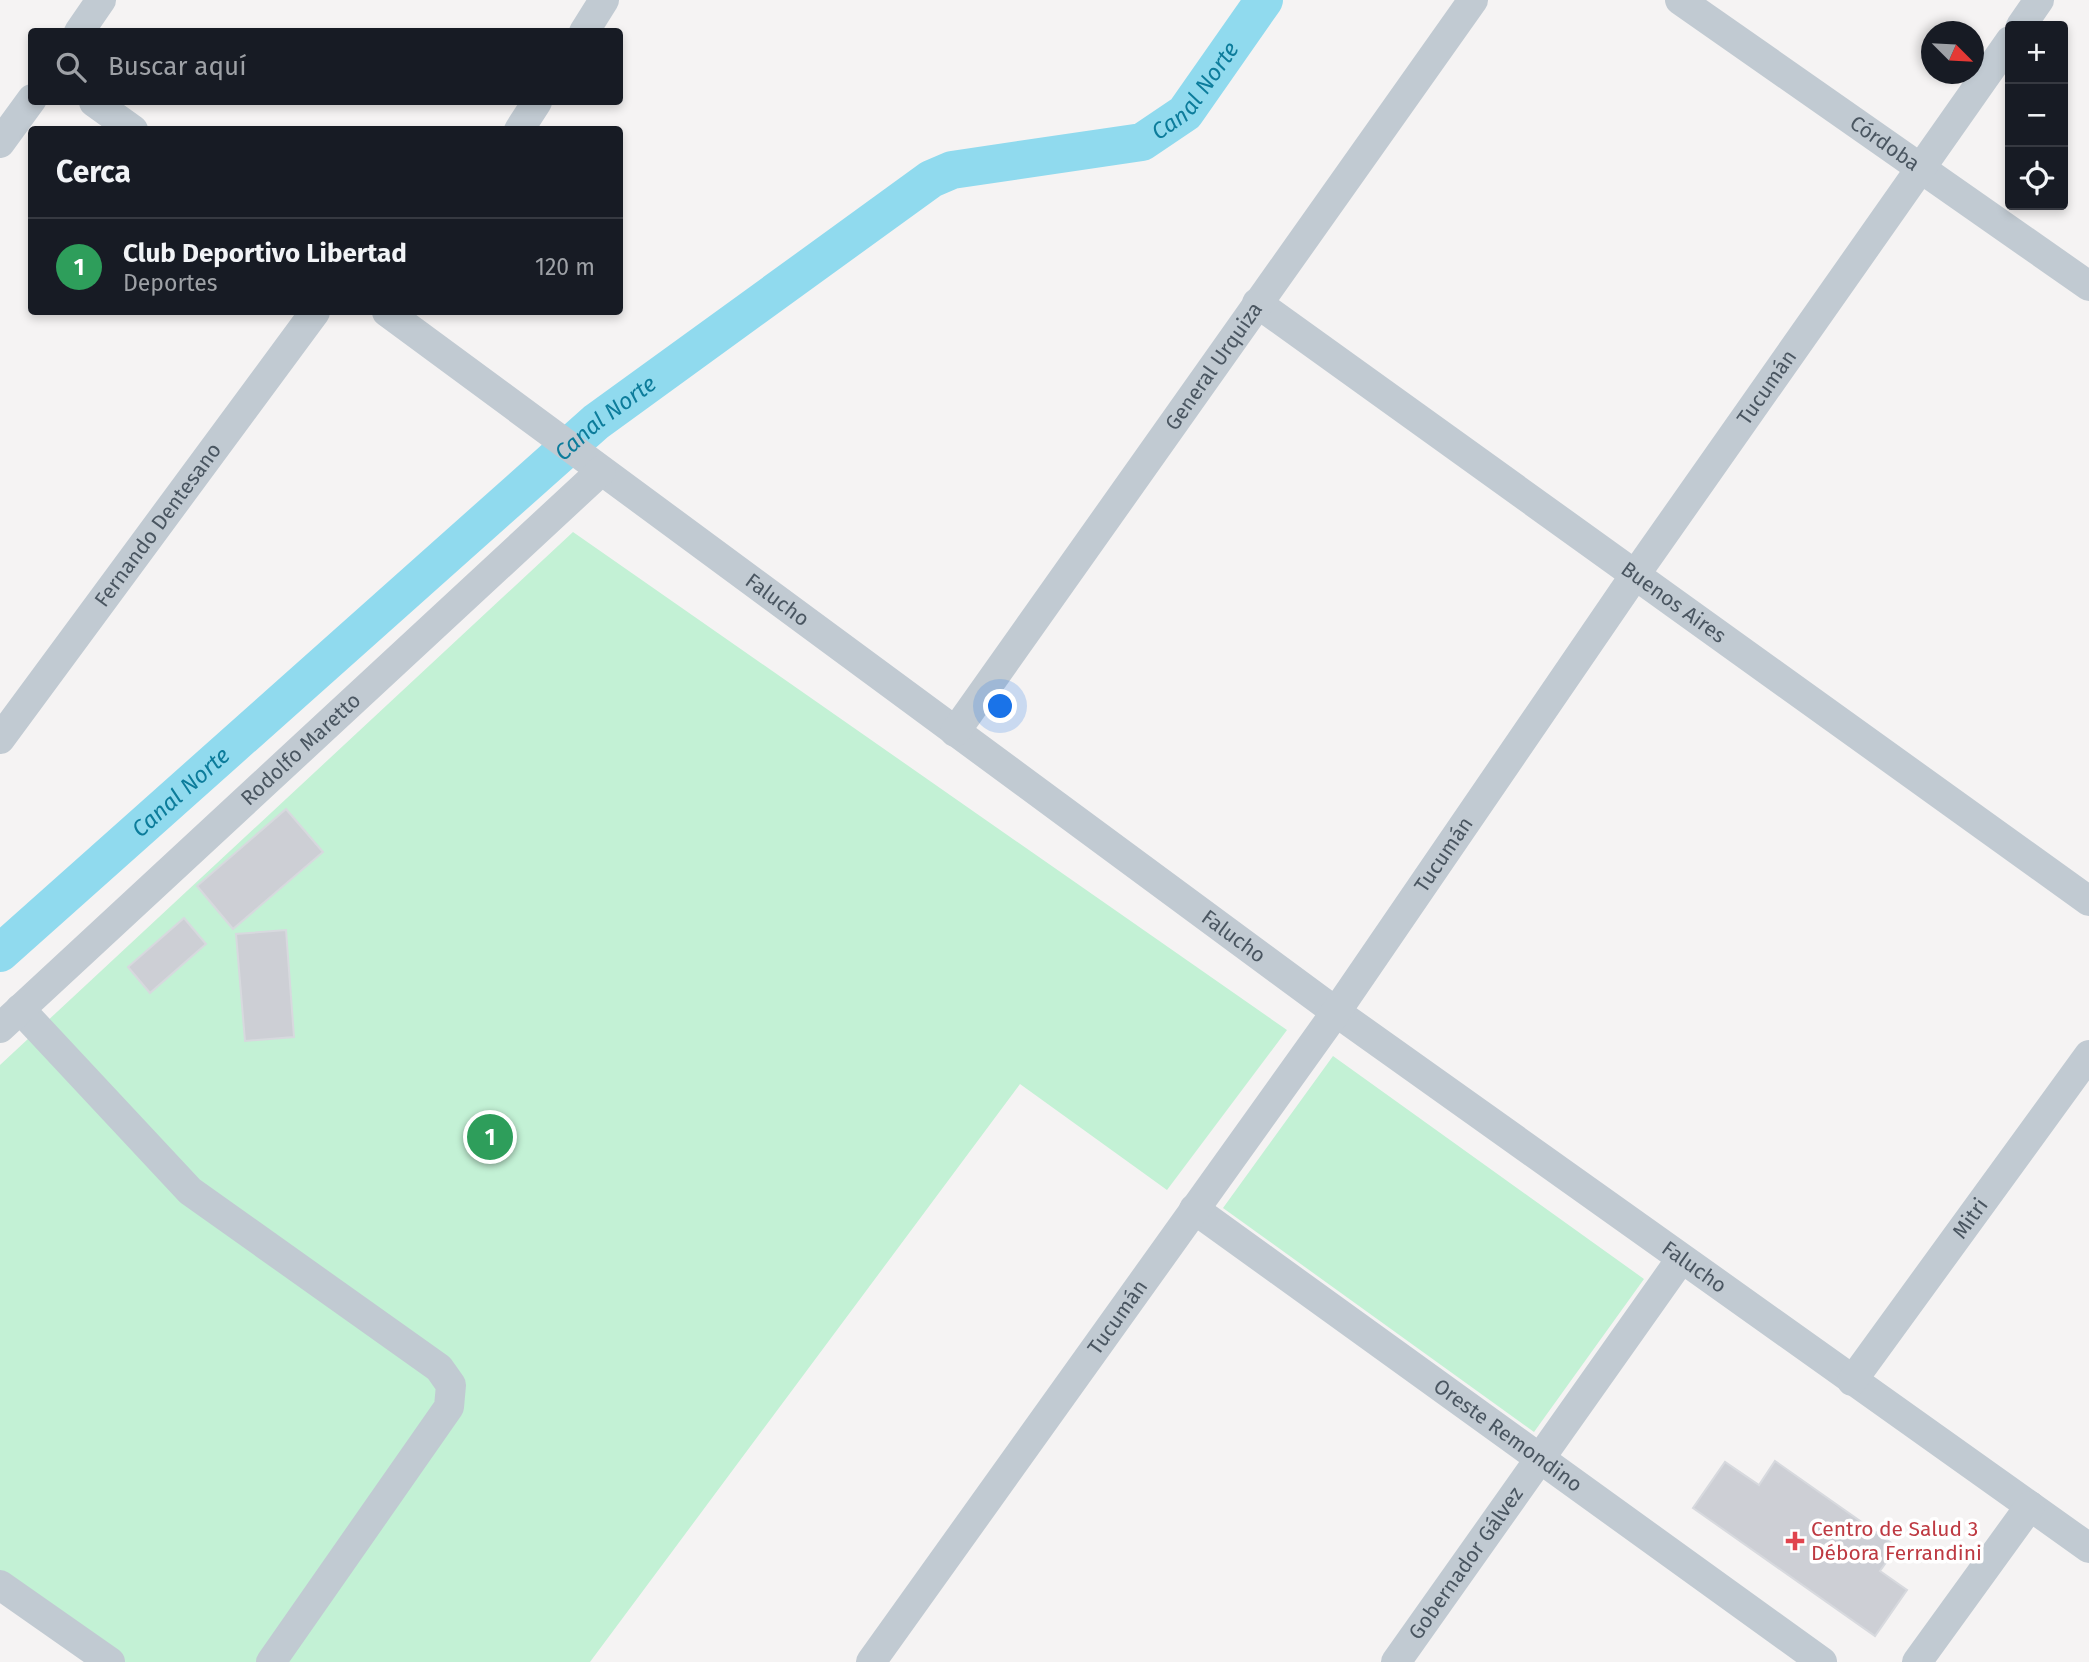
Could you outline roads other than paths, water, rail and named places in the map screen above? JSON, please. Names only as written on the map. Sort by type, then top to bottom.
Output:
[{"type":"street","points":[[82,28],[101,0]]},
{"type":"street","points":[[586,28],[604,0]]},
{"type":"street","name":"General Urquiza","points":[[955,732],[1473,0]]},
{"type":"street","name":"Córdoba","points":[[1680,0],[2089,286]]},
{"type":"street","points":[[2024,21],[2039,0]]},
{"type":"street","name":"Tucumán","points":[[872,1662],[1336,1012],[1636,575],[2005,48]]},
{"type":"street","points":[[0,143],[28,104]]},
{"type":"street","points":[[98,105],[127,126]]},
{"type":"street","points":[[522,126],[535,105]]},
{"type":"street","name":"Buenos Aires","points":[[1257,303],[2089,901]]},
{"type":"street","name":"Fernando Dentesano","points":[[0,739],[313,315]]},
{"type":"street","name":"Falucho","points":[[397,315],[601,471],[1336,1012],[2089,1548]]},
{"type":"street","name":"Rodolfo Maretto","points":[[10,1019],[601,471]]},
{"type":"street","points":[[10,1019],[190,1191],[439,1368],[451,1385],[449,1407],[271,1662]]},
{"type":"street","name":"Mitri","points":[[1852,1381],[2089,1055]]},
{"type":"street","name":"Oreste Remondino","points":[[1194,1209],[1822,1662]]},
{"type":"street","name":"Gobernador Gálvez","points":[[1396,1662],[1681,1259]]},
{"type":"street","points":[[1917,1662],[2030,1506]]},
{"type":"street","points":[[0,1585],[110,1662]]},
{"type":"waterway","name":"Canal Norte","points":[[0,953],[596,422],[931,179],[952,170],[1142,142],[1185,113],[1264,0]]},
{"type":"place","name":"Club Deportivo Libertad","points":[[490,1137]]},
{"type":"place","name":"Centro de Salud 3 Débora Ferrandini","points":[[1795,1541]]}]
